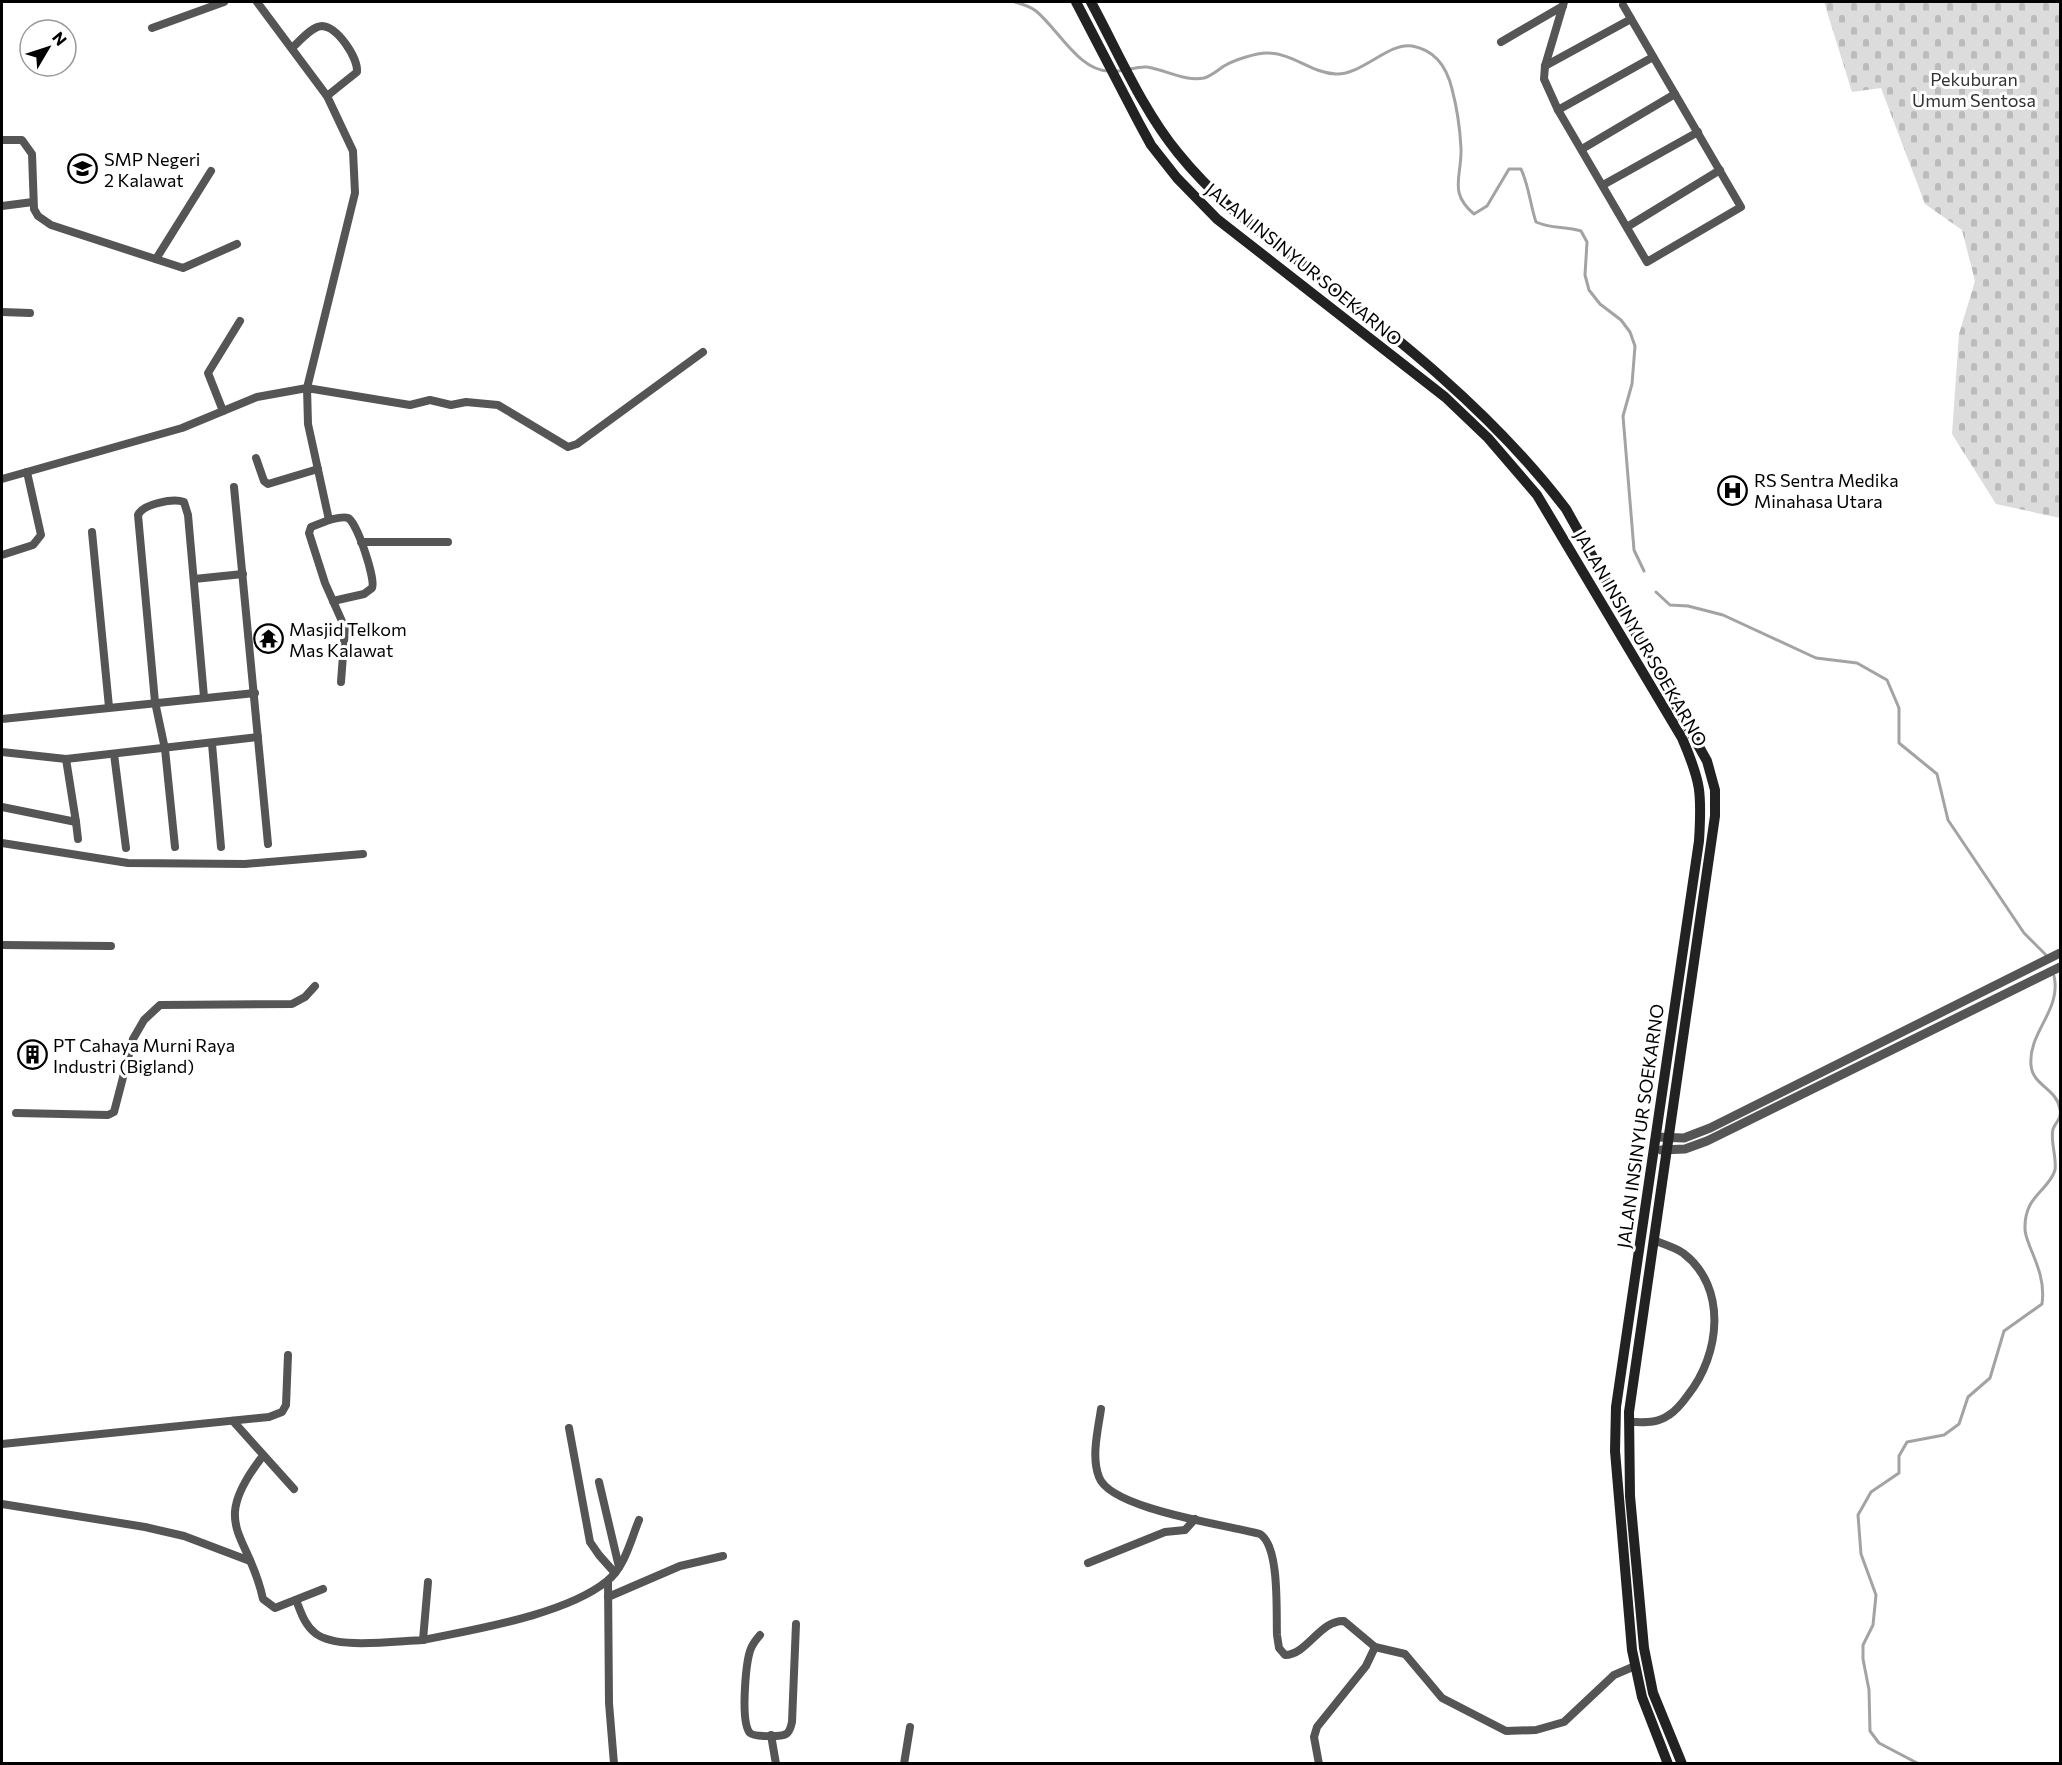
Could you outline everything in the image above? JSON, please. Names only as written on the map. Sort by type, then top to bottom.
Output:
[{"type":"main road","name":"JALAN INSINYUR SOEKARNO","points":[[1076,2],[1117,85],[1151,145],[1196,199],[1217,219],[1471,420],[1537,495],[1682,738],[1696,771],[1701,796],[1699,841],[1616,1407],[1615,1451],[1618,1499],[1635,1666],[1642,1697],[1668,1764]]},
{"type":"main road","name":"JALAN INSINYUR SOEKARNO","points":[[1091,2],[1133,80],[1177,152],[1204,182],[1232,209],[1451,383],[1489,419],[1559,498],[1688,723],[1707,761],[1715,790],[1711,847],[1653,1240],[1629,1422],[1630,1496],[1644,1648],[1653,1693],[1682,1764]]},
{"type":"main road","points":[[1105,59],[1118,51]]},
{"type":"main road","points":[[1574,554],[1587,546]]},
{"type":"street","points":[[152,28],[224,2]]},
{"type":"street","points":[[257,2],[327,96],[353,151],[354,194],[307,388],[308,424],[329,520]]},
{"type":"street","points":[[1501,42],[1564,4]]},
{"type":"street","points":[[1564,4],[1545,66],[1544,79],[1558,110],[1647,262],[1741,205],[1623,5]]},
{"type":"street","points":[[1545,66],[1631,19]]},
{"type":"street","points":[[292,48],[316,27],[322,26],[334,31],[355,56],[357,72],[327,96]]},
{"type":"street","points":[[1558,110],[1653,57]]},
{"type":"street","points":[[1582,150],[1675,94]]},
{"type":"street","points":[[1603,185],[1698,132]]},
{"type":"street","points":[[2,140],[22,140],[30,149],[33,202],[36,214],[51,225],[183,267],[237,244]]},
{"type":"street","points":[[1627,226],[1720,170]]},
{"type":"street","points":[[156,259],[211,171]]},
{"type":"street","points":[[2,206],[33,202]]},
{"type":"street","points":[[2,312],[30,313]]},
{"type":"street","points":[[223,411],[208,373],[240,321]]},
{"type":"street","points":[[2,479],[182,428],[257,398],[307,388],[410,405],[430,400],[451,405],[466,402],[498,405],[568,447],[577,444],[703,352]]},
{"type":"street","points":[[256,458],[264,481],[268,484],[318,469]]},
{"type":"street","points":[[2,555],[33,546],[41,535],[27,472]]},
{"type":"street","points":[[234,487],[268,844]]},
{"type":"street","points":[[175,847],[165,748],[154,702],[138,523],[140,510],[166,503],[184,502],[188,515],[204,697]]},
{"type":"street","points":[[333,601],[363,594],[374,584],[361,542],[348,518],[329,520],[311,526],[309,533],[333,601],[345,633],[341,682]]},
{"type":"street","points":[[92,532],[109,707]]},
{"type":"street","points":[[361,542],[448,542]]},
{"type":"street","points":[[194,579],[243,574]]},
{"type":"street","points":[[2,719],[255,693]]},
{"type":"street","points":[[2,752],[66,759],[258,737]]},
{"type":"street","points":[[212,744],[221,847]]},
{"type":"street","points":[[114,754],[126,848]]},
{"type":"street","points":[[66,759],[78,839]]},
{"type":"street","points":[[2,807],[76,822]]},
{"type":"street","points":[[2,843],[128,863],[217,865],[363,854]]},
{"type":"street","points":[[2,945],[111,946]]},
{"type":"street","points":[[1667,1145],[1710,1128],[2061,953]]},
{"type":"street","points":[[2038,964],[2044,975]]},
{"type":"street","points":[[1655,1143],[1685,1149],[1707,1141],[2061,967]]},
{"type":"street","points":[[16,1113],[108,1115],[114,1112],[133,1039],[144,1020],[160,1005],[292,1004],[305,997],[315,986]]},
{"type":"street","points":[[1629,1422],[1652,1422],[1674,1412],[1697,1384],[1714,1339],[1712,1295],[1702,1274],[1684,1254],[1653,1240]]},
{"type":"street","points":[[2,1444],[269,1417],[285,1409],[288,1355]]},
{"type":"street","points":[[1101,1409],[1096,1466],[1099,1479],[1105,1488],[1118,1498],[1260,1534],[1269,1542],[1274,1555],[1277,1635],[1283,1654],[1288,1656],[1331,1625],[1341,1621],[1352,1626],[1376,1647],[1405,1654],[1442,1698],[1506,1731],[1536,1730],[1564,1722],[1614,1676],[1635,1666]]},
{"type":"street","points":[[233,1421],[262,1458],[294,1489]]},
{"type":"street","points":[[569,1428],[590,1542],[598,1556],[617,1570]]},
{"type":"street","points":[[262,1458],[244,1482],[236,1510],[236,1532],[258,1575],[263,1599],[274,1608],[323,1589]]},
{"type":"street","points":[[599,1482],[617,1570]]},
{"type":"street","points":[[2,1504],[145,1527],[184,1536],[250,1561]]},
{"type":"street","points":[[1088,1563],[1165,1532],[1185,1530],[1195,1519]]},
{"type":"street","points":[[296,1600],[307,1625],[326,1639],[342,1642],[423,1640],[538,1613],[589,1592],[608,1581],[617,1570],[639,1520]]},
{"type":"street","points":[[608,1597],[680,1566],[723,1556]]},
{"type":"street","points":[[608,1581],[609,1703],[614,1764]]},
{"type":"street","points":[[423,1640],[428,1582]]},
{"type":"street","points":[[760,1635],[750,1652],[744,1712],[750,1733],[759,1736],[785,1735],[792,1722],[796,1624]]},
{"type":"street","points":[[1318,1764],[1314,1737],[1317,1727],[1366,1666],[1376,1647]]},
{"type":"street","points":[[904,1764],[910,1727]]},
{"type":"street","points":[[771,1735],[777,1763]]},
{"type":"green space","name":"Pekuburan Umum Sentosa","points":[[1824,2],[2060,2],[2060,518],[1996,504],[1952,434],[1959,334],[1975,281],[1962,230],[1925,204],[1881,88],[1852,92]]},
{"type":"waterway","points":[[1015,2],[1029,6],[1036,11],[1069,48],[1088,64],[1109,71]]},
{"type":"waterway","points":[[1116,71],[1147,67],[1197,79],[1209,76],[1233,61],[1267,53],[1285,56],[1318,70],[1336,74],[1356,69],[1403,46],[1420,48],[1439,61],[1447,74],[1454,96],[1461,148],[1458,184],[1461,198],[1466,206],[1474,214],[1487,206],[1509,169],[1521,169],[1536,222],[1581,231],[1587,242],[1585,275],[1589,290],[1600,304],[1621,320],[1630,332],[1635,346],[1632,384],[1623,416],[1634,550],[1644,571]]},
{"type":"waterway","points":[[1656,592],[1670,605],[1688,606],[1723,615],[1816,658],[1857,663],[1887,680],[1899,708],[1899,743],[1937,774],[1948,820],[2024,933],[2046,955]]},
{"type":"waterway","points":[[1919,1764],[1879,1743],[1870,1731],[1869,1690],[1863,1659],[1863,1645],[1873,1625],[1876,1595],[1861,1554],[1858,1515],[1871,1492],[1899,1473],[1899,1456],[1907,1442],[1944,1435],[1959,1424],[1968,1397],[1990,1378],[2004,1331],[2042,1304],[2043,1289],[2027,1238],[2026,1218],[2032,1201],[2048,1183],[2055,1170],[2052,1134],[2060,1109],[2054,1096],[2032,1072],[2031,1053],[2053,1000],[2054,976]]},
{"type":"place","name":"SMP Negeri 2 Kalawat","points":[[83,169]]},
{"type":"place","name":"RS Sentra Medika Minahasa Utara","points":[[1733,490]]},
{"type":"place","name":"Masjid Telkom Mas Kalawat","points":[[268,639]]},
{"type":"place","name":"PT Cahaya Murni Raya Industri (Bigland)","points":[[32,1055]]}]
